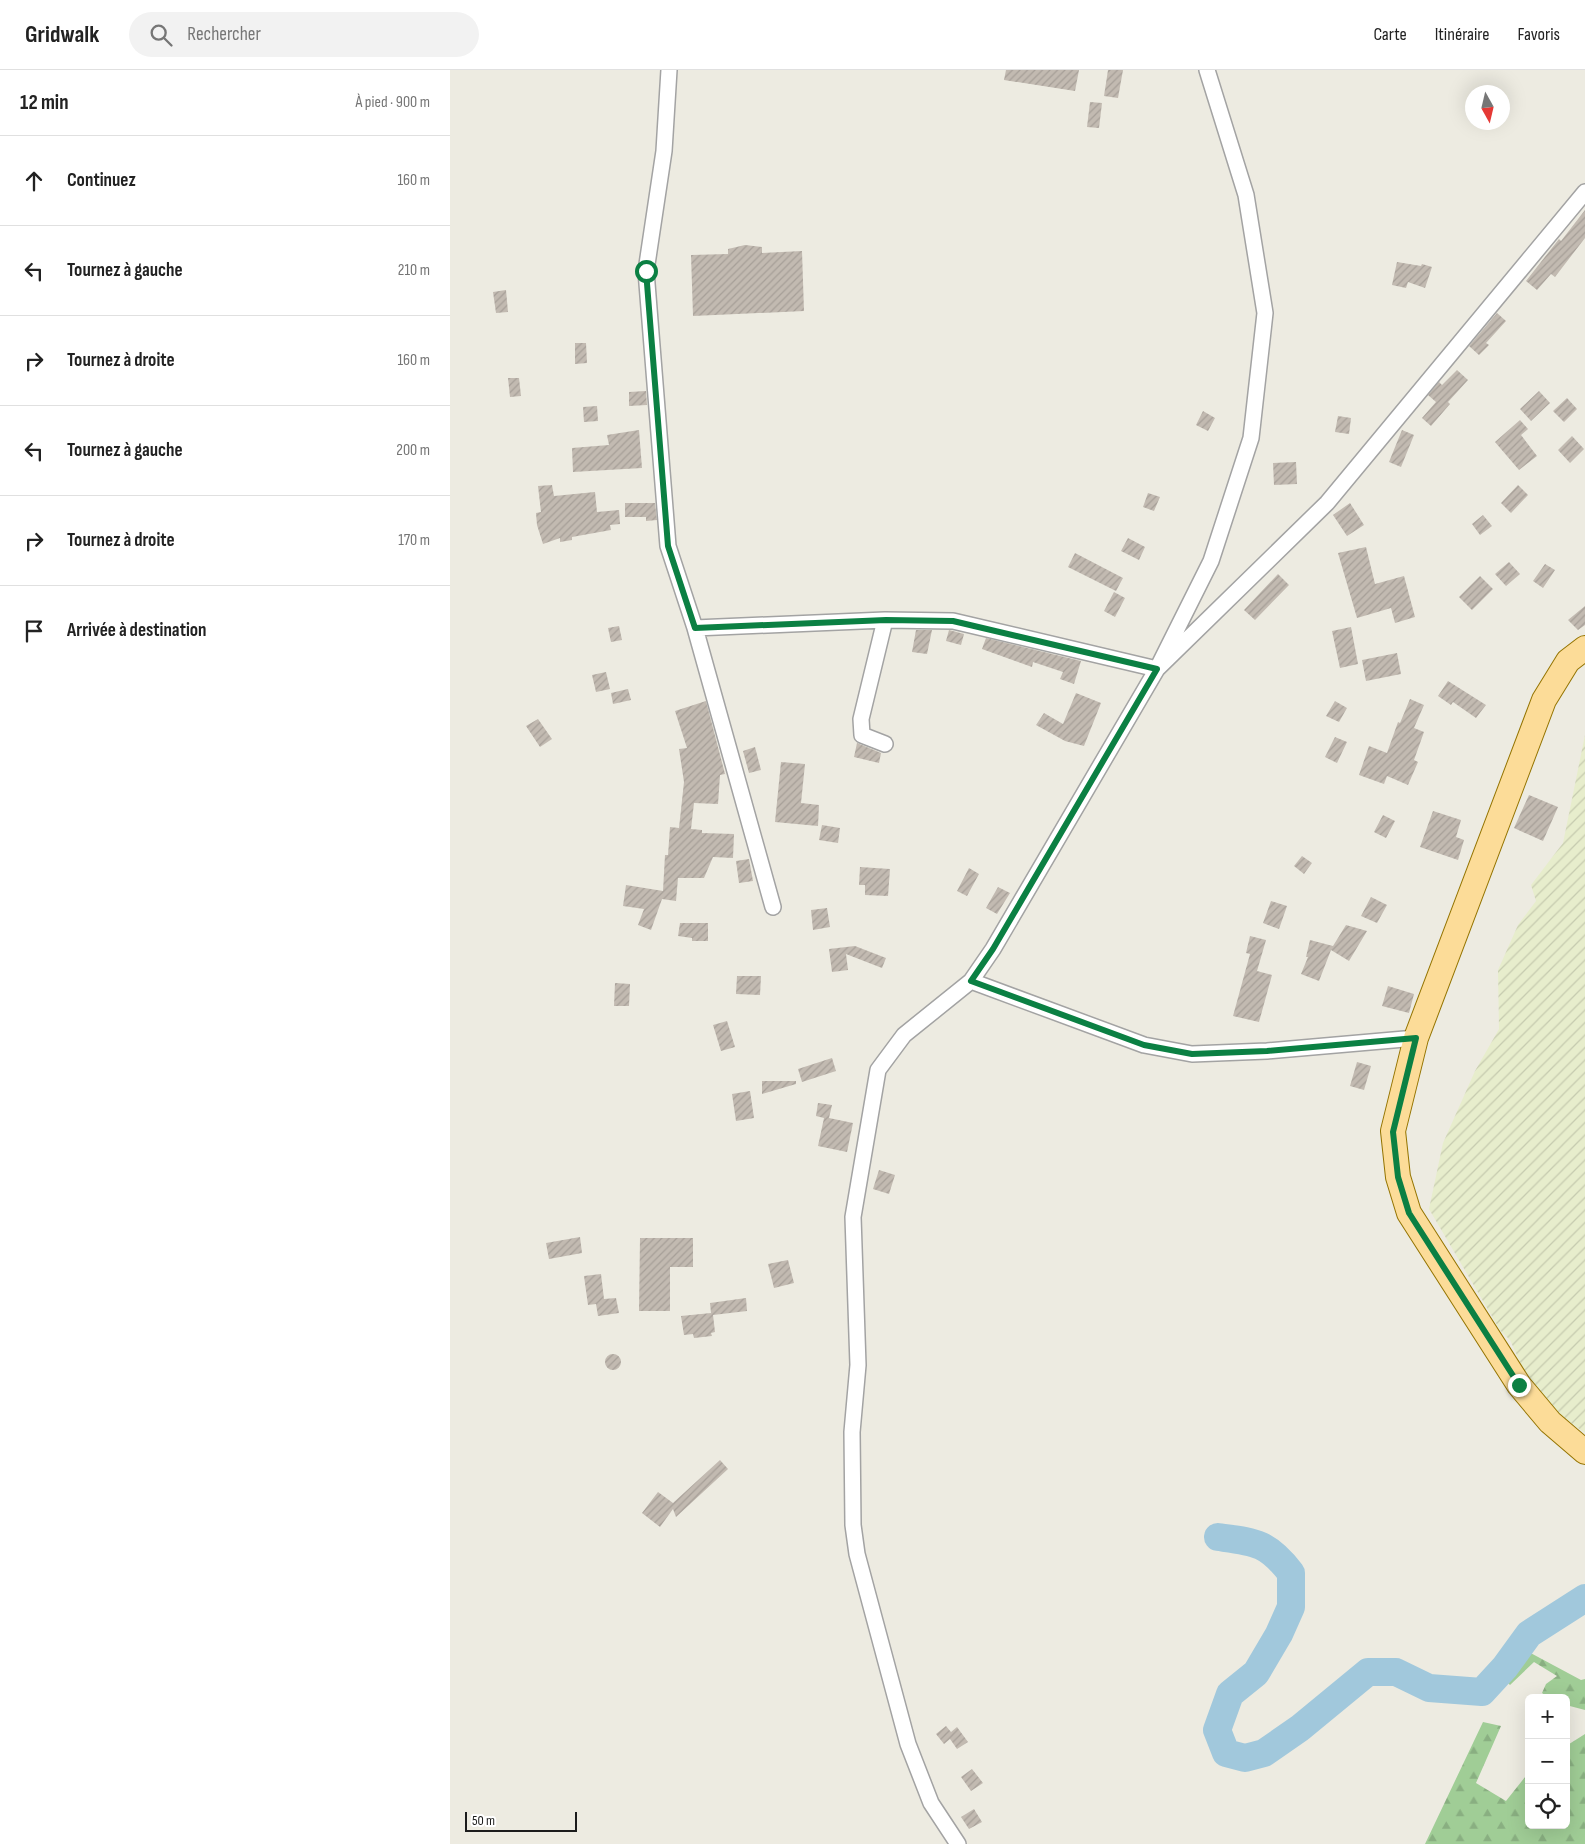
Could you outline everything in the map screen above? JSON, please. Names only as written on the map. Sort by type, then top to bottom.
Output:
[{"type":"main road","points":[[1585,648],[1568,661],[1544,700],[1416,1038],[1393,1132],[1398,1177],[1409,1213],[1519,1385],[1550,1422],[1585,1452]]},
{"type":"street","points":[[670,70],[664,151],[646,271],[668,546],[695,628],[773,907]]},
{"type":"street","points":[[958,1844],[931,1803],[908,1744],[857,1554],[853,1525],[852,1432],[858,1365],[853,1217],[878,1070],[904,1035],[971,981],[993,949],[1157,669],[1212,560],[1251,438],[1265,312],[1246,194],[1206,70]]},
{"type":"street","points":[[1157,669],[1327,503],[1585,192]]},
{"type":"street","points":[[695,628],[886,620],[953,621],[1157,669]]},
{"type":"street","points":[[885,744],[862,735],[861,719],[886,620]]},
{"type":"street","points":[[971,981],[1144,1045],[1192,1054],[1267,1051],[1416,1038]]},
{"type":"green space","points":[[1585,735],[1585,1433],[1552,1409],[1526,1375],[1510,1340],[1500,1330],[1429,1209],[1443,1143],[1475,1071],[1499,1029],[1498,970],[1518,925],[1536,901],[1531,885],[1563,843]]},
{"type":"green space","points":[[1525,1650],[1581,1680],[1585,1679],[1585,1710],[1570,1706],[1570,1694],[1542,1693],[1546,1684],[1557,1676],[1534,1662],[1510,1685],[1503,1678]]},
{"type":"green space","points":[[1483,1722],[1501,1726],[1476,1783],[1506,1801],[1525,1777],[1525,1829],[1570,1829],[1570,1743],[1585,1734],[1585,1844],[1425,1844]]},
{"type":"building","points":[[1006,70],[1079,70],[1075,91],[1004,80]]},
{"type":"building","points":[[1108,70],[1123,70],[1118,98],[1104,96]]},
{"type":"building","points":[[1090,102],[1102,103],[1099,128],[1087,127]]},
{"type":"building","points":[[1585,210],[1585,238],[1555,277],[1551,274],[1537,290],[1526,281]]},
{"type":"building","points":[[745,245],[762,247],[762,253],[802,251],[804,311],[693,316],[691,255],[728,254],[728,249]]},
{"type":"building","points":[[1397,262],[1421,266],[1422,264],[1432,267],[1425,288],[1408,282],[1406,288],[1392,285]]},
{"type":"building","points":[[506,290],[508,312],[496,313],[493,292]]},
{"type":"building","points":[[1497,313],[1506,321],[1486,343],[1489,345],[1479,355],[1469,346]]},
{"type":"building","points":[[575,343],[586,343],[587,363],[575,364]]},
{"type":"building","points":[[1457,370],[1468,380],[1448,402],[1450,404],[1431,426],[1422,418],[1436,402],[1428,395],[1439,382],[1442,385]]},
{"type":"building","points":[[508,378],[519,378],[521,396],[510,397]]},
{"type":"building","points":[[646,391],[647,405],[629,406],[629,392]]},
{"type":"building","points":[[1539,391],[1550,403],[1531,421],[1520,409]]},
{"type":"building","points":[[1567,398],[1577,409],[1564,422],[1553,411]]},
{"type":"building","points":[[597,406],[598,421],[584,422],[583,407]]},
{"type":"building","points":[[1203,411],[1215,418],[1208,431],[1196,425]]},
{"type":"building","points":[[1338,416],[1351,418],[1349,434],[1335,432]]},
{"type":"building","points":[[1520,420],[1528,429],[1521,435],[1537,456],[1519,470],[1495,442]]},
{"type":"building","points":[[639,430],[642,468],[573,472],[572,448],[609,445],[607,435]]},
{"type":"building","points":[[1402,430],[1414,435],[1401,467],[1389,462]]},
{"type":"building","points":[[1572,436],[1584,449],[1570,463],[1558,450]]},
{"type":"building","points":[[1296,462],[1297,484],[1274,485],[1273,463]]},
{"type":"building","points":[[552,485],[554,496],[595,492],[597,512],[619,510],[620,524],[610,525],[611,530],[572,537],[572,540],[560,542],[560,538],[543,544],[537,525],[536,513],[541,512],[538,486]]},
{"type":"building","points":[[1518,485],[1528,495],[1511,513],[1501,503]]},
{"type":"building","points":[[1148,493],[1160,497],[1154,511],[1143,507]]},
{"type":"building","points":[[625,503],[655,503],[657,520],[646,521],[646,517],[625,517]]},
{"type":"building","points":[[1350,503],[1364,525],[1347,536],[1333,515]]},
{"type":"building","points":[[1483,515],[1492,526],[1480,535],[1472,524]]},
{"type":"building","points":[[1128,538],[1145,547],[1139,560],[1121,551]]},
{"type":"building","points":[[1366,547],[1375,584],[1404,576],[1415,617],[1395,623],[1391,608],[1357,618],[1338,553]]},
{"type":"building","points":[[1075,553],[1123,578],[1116,591],[1068,567]]},
{"type":"building","points":[[1509,562],[1520,574],[1506,586],[1495,574]]},
{"type":"building","points":[[1545,564],[1555,570],[1543,588],[1533,581]]},
{"type":"building","points":[[1278,574],[1289,585],[1255,620],[1244,610]]},
{"type":"building","points":[[1480,576],[1493,589],[1472,610],[1459,597]]},
{"type":"building","points":[[1114,592],[1125,598],[1115,617],[1104,611]]},
{"type":"building","points":[[1585,606],[1585,625],[1578,630],[1568,620]]},
{"type":"building","points":[[619,626],[622,640],[611,642],[608,628]]},
{"type":"building","points":[[1351,627],[1358,664],[1340,668],[1332,631]]},
{"type":"building","points":[[916,630],[932,630],[927,654],[912,652]]},
{"type":"building","points":[[949,630],[964,634],[961,645],[946,641]]},
{"type":"building","points":[[986,638],[1081,661],[1074,684],[1060,679],[1063,672],[1033,662],[1032,667],[982,649]]},
{"type":"building","points":[[1397,653],[1401,674],[1366,681],[1362,660]]},
{"type":"building","points":[[606,672],[610,689],[596,692],[592,675]]},
{"type":"building","points":[[1448,681],[1486,705],[1476,718],[1453,702],[1451,705],[1438,696]]},
{"type":"building","points":[[628,689],[631,700],[613,704],[611,693]]},
{"type":"building","points":[[1076,693],[1101,703],[1084,746],[1065,741],[1036,725],[1044,713],[1063,724]]},
{"type":"building","points":[[1410,699],[1424,705],[1414,728],[1424,732],[1414,760],[1418,762],[1408,785],[1387,776],[1384,784],[1359,775],[1369,746],[1387,753],[1398,722],[1400,723]]},
{"type":"building","points":[[706,701],[725,774],[720,775],[718,804],[694,803],[691,829],[702,830],[702,833],[734,834],[733,858],[713,857],[704,878],[678,878],[676,901],[662,899],[651,930],[638,925],[644,909],[623,906],[626,885],[663,891],[665,855],[668,855],[670,827],[679,828],[684,782],[679,749],[687,748],[675,711]]},
{"type":"building","points":[[1335,701],[1347,708],[1339,722],[1326,716]]},
{"type":"building","points":[[538,719],[552,739],[540,747],[526,726]]},
{"type":"building","points":[[1335,737],[1347,742],[1337,763],[1325,757]]},
{"type":"building","points":[[857,743],[881,753],[879,763],[854,757]]},
{"type":"building","points":[[755,747],[761,770],[749,773],[743,751]]},
{"type":"building","points":[[781,762],[805,764],[801,803],[819,805],[818,826],[775,822]]},
{"type":"building","points":[[1529,795],[1558,807],[1543,841],[1514,828]]},
{"type":"building","points":[[1433,811],[1461,820],[1456,837],[1464,840],[1458,860],[1420,847]]},
{"type":"building","points":[[1383,815],[1395,821],[1386,838],[1374,832]]},
{"type":"building","points":[[822,825],[840,828],[838,843],[819,840]]},
{"type":"building","points":[[1302,856],[1312,863],[1304,874],[1294,866]]},
{"type":"building","points":[[749,859],[753,881],[739,883],[736,861]]},
{"type":"building","points":[[860,867],[890,869],[888,896],[865,895],[865,885],[859,885]]},
{"type":"building","points":[[969,868],[979,874],[967,896],[957,891]]},
{"type":"building","points":[[998,887],[1010,893],[997,914],[986,908]]},
{"type":"building","points":[[1371,897],[1387,905],[1377,923],[1361,916]]},
{"type":"building","points":[[1271,901],[1287,906],[1279,929],[1263,923]]},
{"type":"building","points":[[827,908],[830,927],[813,930],[811,910]]},
{"type":"building","points":[[680,923],[708,923],[708,941],[692,941],[692,938],[678,936]]},
{"type":"building","points":[[1346,925],[1367,931],[1349,961],[1331,950],[1319,981],[1301,974],[1308,957],[1306,957],[1310,940],[1333,946]]},
{"type":"building","points":[[1250,936],[1266,940],[1257,971],[1272,975],[1259,1022],[1233,1016],[1250,954],[1246,953]]},
{"type":"building","points":[[855,946],[886,958],[882,968],[846,954],[848,970],[832,972],[829,949]]},
{"type":"building","points":[[737,976],[761,976],[760,995],[736,994]]},
{"type":"building","points":[[615,983],[630,984],[629,1006],[614,1006]]},
{"type":"building","points":[[1388,986],[1414,994],[1409,1013],[1382,1006]]},
{"type":"building","points":[[727,1021],[735,1047],[721,1051],[713,1025]]},
{"type":"building","points":[[832,1058],[836,1071],[802,1082],[798,1069]]},
{"type":"building","points":[[1357,1062],[1371,1066],[1364,1090],[1350,1086]]},
{"type":"building","points":[[762,1081],[796,1081],[796,1084],[762,1094]]},
{"type":"building","points":[[750,1091],[754,1118],[736,1121],[732,1094]]},
{"type":"building","points":[[818,1103],[832,1105],[829,1118],[853,1123],[847,1152],[818,1146],[824,1118],[816,1116]]},
{"type":"building","points":[[879,1170],[895,1175],[889,1194],[873,1189]]},
{"type":"building","points":[[580,1237],[582,1253],[549,1259],[546,1243]]},
{"type":"building","points":[[640,1238],[693,1238],[693,1267],[670,1267],[670,1311],[639,1311]]},
{"type":"building","points":[[788,1260],[794,1283],[774,1288],[768,1264]]},
{"type":"building","points":[[601,1274],[604,1299],[616,1298],[619,1313],[598,1316],[596,1304],[588,1305],[584,1276]]},
{"type":"building","points":[[746,1298],[747,1311],[713,1315],[715,1332],[711,1333],[712,1336],[694,1338],[693,1334],[684,1335],[681,1316],[711,1313],[710,1303]]},
{"type":"building","points":[[613,1354],[619,1356],[621,1362],[619,1368],[613,1370],[607,1368],[605,1362],[607,1356]]},
{"type":"building","points":[[720,1460],[728,1469],[676,1517],[673,1509],[660,1527],[642,1513],[658,1492],[673,1503]]},
{"type":"building","points":[[946,1726],[951,1732],[957,1727],[968,1742],[957,1749],[950,1739],[944,1744],[936,1734]]},
{"type":"building","points":[[972,1769],[983,1783],[971,1791],[961,1777]]},
{"type":"building","points":[[974,1809],[982,1822],[969,1829],[961,1817]]},
{"type":"waterway","points":[[1218,1537],[1242,1540],[1259,1545],[1275,1555],[1291,1573],[1291,1607],[1279,1634],[1256,1673],[1230,1694],[1217,1730],[1226,1753],[1245,1758],[1264,1753],[1300,1728],[1368,1672],[1396,1672],[1429,1688],[1482,1692],[1505,1667],[1529,1634],[1585,1598]]},
{"type":"route","points":[[646,271],[648,316],[668,546],[685,603],[695,628],[886,620],[953,621],[1157,669],[993,949],[971,981],[1144,1045],[1192,1054],[1267,1051],[1416,1038],[1393,1132],[1398,1177],[1409,1213],[1422,1229],[1481,1328],[1519,1385]]}]
